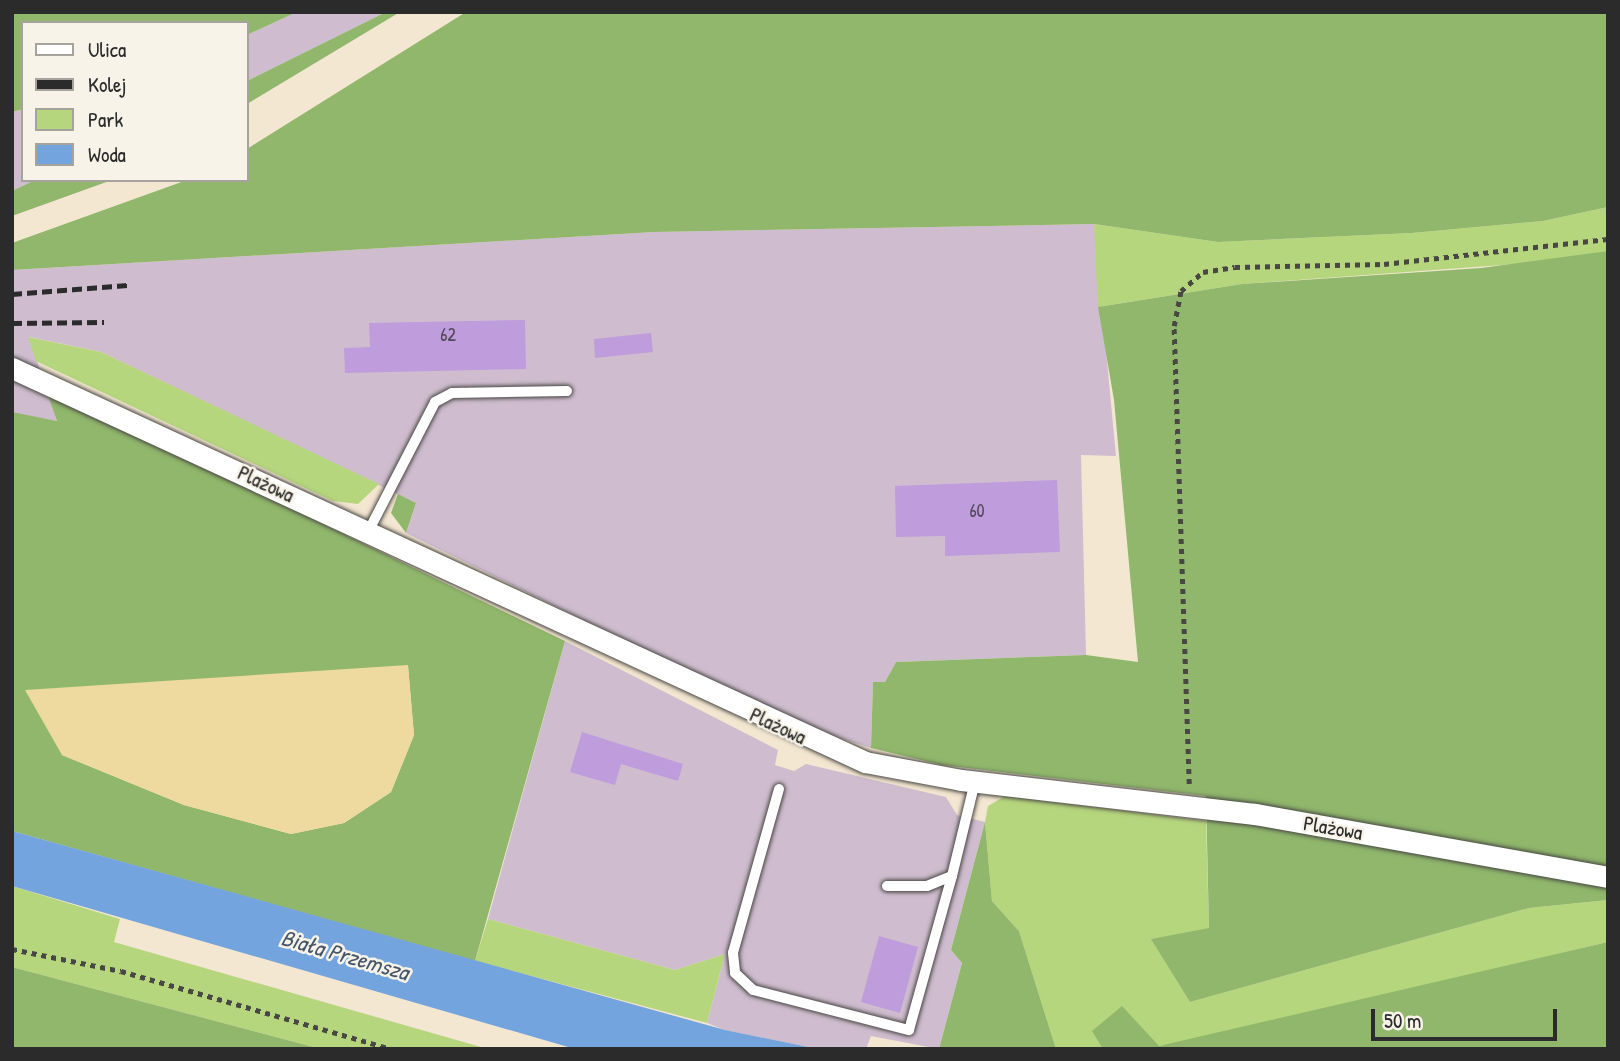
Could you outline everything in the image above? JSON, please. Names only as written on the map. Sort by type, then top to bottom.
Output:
[{"type":"street","name":"Plażowa","points":[[12,368],[37,373],[812,742],[864,762],[975,782],[1190,808],[1608,877]]},
{"type":"lane","points":[[368,532],[435,402],[452,393],[567,391]]},
{"type":"lane","points":[[779,789],[733,953],[735,973],[753,990],[909,1030],[975,782]]},
{"type":"lane","points":[[887,886],[927,886],[952,876]]},
{"type":"path","points":[[1190,808],[1174,326],[1181,291],[1203,272],[1235,267],[1384,264],[1608,239]]},
{"type":"path","points":[[12,948],[121,971],[391,1049]]},
{"type":"shaded area","points":[[297,12],[386,12],[248,81],[248,35]]},
{"type":"shaded area","points":[[21,110],[21,182],[31,182],[12,191],[12,112]]},
{"type":"shaded area","points":[[1094,224],[1116,456],[1081,455],[1086,655],[896,662],[885,682],[873,682],[871,748],[793,723],[406,533],[416,503],[101,352],[29,337],[57,421],[12,413],[12,270],[654,232]]},
{"type":"shaded area","points":[[565,641],[778,750],[775,765],[794,771],[806,764],[946,797],[957,815],[985,822],[951,950],[962,963],[939,1049],[871,1036],[866,1049],[818,1049],[724,1030],[707,1023],[725,954],[675,970],[488,919]]},
{"type":"green space","points":[[12,12],[297,12],[248,35],[248,21],[21,21],[21,110],[12,112]]},
{"type":"green space","points":[[386,12],[400,12],[248,103],[248,81]]},
{"type":"green space","points":[[466,12],[1608,12],[1608,207],[1543,221],[1412,233],[1218,242],[1094,224],[654,232],[12,270],[12,243],[181,182],[248,182],[248,148]]},
{"type":"green space","points":[[31,182],[106,182],[12,216],[12,191]]},
{"type":"green space","points":[[1608,207],[1608,251],[1569,260],[1242,284],[1098,307],[1094,224],[1218,242],[1412,233],[1543,221]]},
{"type":"green space","points":[[1608,251],[1608,900],[1529,908],[1190,1002],[1151,939],[1209,928],[1206,796],[942,765],[871,748],[873,682],[885,682],[896,662],[1086,655],[1138,662],[1114,400],[1098,307],[1242,284],[1481,268]]},
{"type":"green space","points":[[28,337],[101,352],[379,484],[358,504],[333,501],[36,361]]},
{"type":"green space","points":[[46,390],[565,641],[475,961],[12,831],[12,412],[57,421]],"holes":[[[408,666],[414,735],[391,792],[344,823],[291,834],[184,805],[62,755]]]},
{"type":"green space","points":[[398,494],[416,503],[406,533],[391,513]]},
{"type":"green space","points":[[1005,796],[1206,821],[1209,929],[1152,939],[1190,1002],[1529,908],[1608,900],[1608,942],[1219,1035],[1159,1046],[1093,1031],[1103,1049],[1056,1049],[1019,931],[992,901],[985,822],[988,806]]},
{"type":"green space","points":[[985,822],[992,901],[1019,931],[1056,1049],[939,1049],[962,963],[951,950]]},
{"type":"green space","points":[[12,886],[120,919],[114,942],[488,1049],[321,1049],[12,967]]},
{"type":"green space","points":[[488,919],[675,970],[725,954],[707,1023],[475,961]]},
{"type":"green space","points":[[1608,942],[1608,1049],[1103,1049],[1092,1031],[1122,1006],[1159,1046]]},
{"type":"green space","points":[[12,967],[321,1049],[12,1049]]},
{"type":"sand","points":[[408,665],[414,735],[391,792],[344,823],[291,834],[184,805],[62,755],[25,690]]},
{"type":"water","name":"Biała Przemsza","points":[[12,831],[725,1030],[818,1049],[575,1049],[12,886]]},
{"type":"building","points":[[525,320],[526,369],[345,373],[344,348],[370,347],[369,323]]},
{"type":"building","points":[[651,333],[653,352],[595,358],[594,339]]},
{"type":"building","points":[[1057,480],[1060,552],[945,556],[945,536],[896,537],[895,486]]},
{"type":"building","points":[[582,732],[683,764],[678,781],[621,764],[615,785],[570,772]]},
{"type":"building","points":[[879,936],[918,947],[900,1013],[861,1002]]},
{"type":"railway","points":[[12,294],[128,285]]},
{"type":"railway","points":[[12,323],[104,322]]}]
